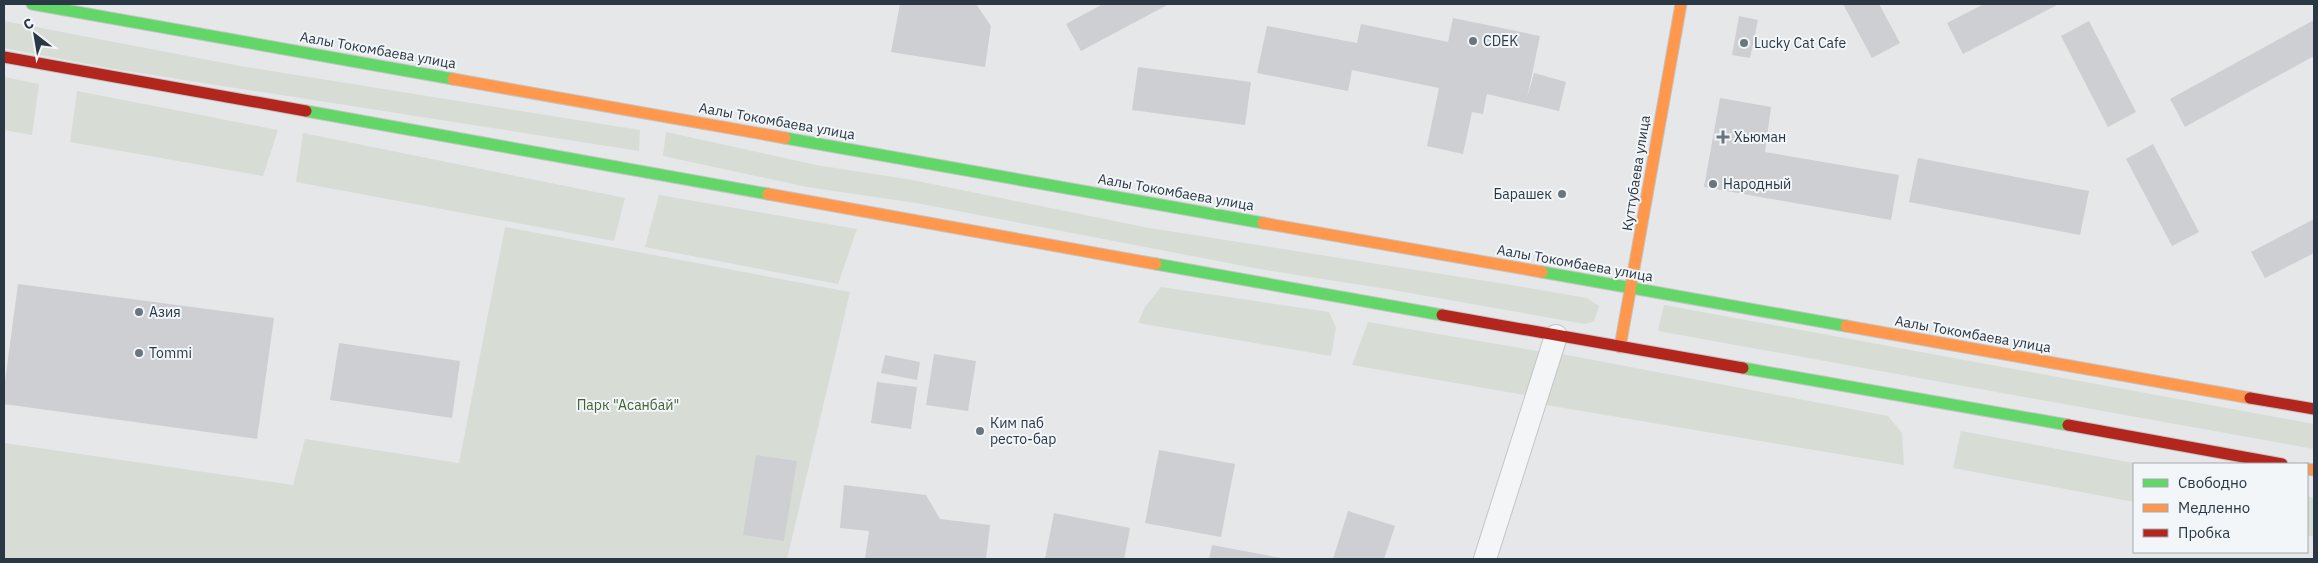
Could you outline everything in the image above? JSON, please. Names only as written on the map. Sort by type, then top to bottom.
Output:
[{"type":"main road","name":"Аалы Токомбаева улица","points":[[32,4],[2314,409]]},
{"type":"main road","name":"Куттубаева улица","points":[[1620,347],[1681,4]]},
{"type":"main road","points":[[4,57],[1556,336],[1928,399],[2277,463]]},
{"type":"street","points":[[1484,559],[1556,336]]},
{"type":"green space","points":[[4,21],[240,66],[640,130],[639,151],[114,69],[4,48]]},
{"type":"green space","points":[[4,77],[39,84],[32,135],[4,130]]},
{"type":"green space","points":[[77,91],[278,130],[263,176],[70,142]]},
{"type":"green space","points":[[666,132],[816,165],[912,180],[1149,228],[1587,298],[1599,306],[1594,321],[1585,324],[1387,289],[1265,270],[916,203],[807,187],[663,156]]},
{"type":"green space","points":[[303,133],[625,198],[614,241],[296,182]]},
{"type":"green space","points":[[659,195],[857,229],[838,284],[645,247]]},
{"type":"green space","name":"Парк \"Асанбай\"","points":[[505,227],[850,292],[787,559],[4,559],[4,443],[293,485],[305,439],[459,463]]},
{"type":"green space","points":[[1161,287],[1329,312],[1336,327],[1331,356],[1138,323],[1145,307]]},
{"type":"green space","points":[[1664,305],[2314,424],[2314,449],[1658,331]]},
{"type":"green space","points":[[1368,322],[1543,352],[1530,396],[1352,365]]},
{"type":"green space","points":[[1562,354],[1888,416],[1902,433],[1904,465],[1546,405]]},
{"type":"green space","points":[[1961,431],[2134,463],[2133,502],[1953,468]]},
{"type":"green space","points":[[2308,496],[2314,498],[2314,537],[2308,535]]},
{"type":"building","points":[[900,4],[976,4],[991,26],[985,67],[891,52]]},
{"type":"building","points":[[1103,4],[1169,4],[1081,51],[1066,24]]},
{"type":"building","points":[[1843,4],[1879,4],[1900,43],[1872,58]]},
{"type":"building","points":[[1984,4],[2059,4],[1963,54],[1947,23]]},
{"type":"building","name":"Lucky Cat Cafe","points":[[1739,16],[1758,20],[1750,58],[1732,55]]},
{"type":"building","points":[[1453,18],[1540,36],[1527,98],[1534,73],[1566,82],[1559,111],[1487,94],[1483,114],[1472,112],[1463,154],[1427,146],[1439,88],[1352,70],[1348,91],[1257,73],[1267,26],[1357,43],[1361,24],[1448,42]]},
{"type":"building","points":[[2314,20],[2314,56],[2185,127],[2170,99]]},
{"type":"building","points":[[2089,21],[2136,112],[2108,127],[2061,36]]},
{"type":"building","points":[[1138,67],[1251,82],[1245,125],[1132,110]]},
{"type":"building","points":[[1720,98],[1771,107],[1765,152],[1899,175],[1891,220],[1704,187]]},
{"type":"building","points":[[2153,144],[2199,232],[2172,246],[2126,159]]},
{"type":"building","points":[[1918,158],[2089,191],[2080,235],[1909,202]]},
{"type":"building","points":[[2314,219],[2314,253],[2265,278],[2251,252]]},
{"type":"building","name":"Tommi","points":[[18,284],[274,318],[257,439],[4,404],[4,389]]},
{"type":"building","points":[[339,343],[460,361],[452,418],[330,400]]},
{"type":"building","points":[[934,354],[976,361],[968,411],[926,405]]},
{"type":"building","points":[[885,355],[920,362],[917,380],[881,373]]},
{"type":"building","points":[[877,382],[917,387],[911,429],[871,423]]},
{"type":"building","points":[[1159,450],[1235,464],[1221,537],[1145,523]]},
{"type":"building","points":[[756,455],[797,461],[784,541],[743,535]]},
{"type":"building","points":[[844,485],[926,495],[940,519],[990,525],[986,559],[865,559],[869,531],[840,528]]},
{"type":"building","points":[[1348,511],[1395,526],[1384,559],[1333,559]]},
{"type":"building","points":[[1054,513],[1130,528],[1124,559],[1045,559]]},
{"type":"building","points":[[1212,545],[1281,558],[1281,559],[1209,559]]},
{"type":"traffic: fast","points":[[32,4],[453,79]]},
{"type":"traffic: fast","points":[[306,111],[768,194]]},
{"type":"traffic: fast","points":[[785,138],[1263,223]]},
{"type":"traffic: fast","points":[[1156,264],[1442,315]]},
{"type":"traffic: fast","points":[[1542,272],[1846,326]]},
{"type":"traffic: fast","points":[[1743,368],[2068,425]]},
{"type":"traffic: slow","points":[[1620,347],[1681,4]]},
{"type":"traffic: slow","points":[[453,79],[785,138]]},
{"type":"traffic: slow","points":[[768,194],[1156,264]]},
{"type":"traffic: slow","points":[[1263,223],[1542,272]]},
{"type":"traffic: slow","points":[[1846,326],[2250,398]]},
{"type":"traffic: slow","points":[[2308,469],[2314,470]]},
{"type":"traffic: jam","points":[[4,57],[306,111]]},
{"type":"traffic: jam","points":[[1442,315],[1743,368]]},
{"type":"traffic: jam","points":[[2250,398],[2314,409]]},
{"type":"traffic: jam","points":[[2068,425],[2277,463]]},
{"type":"place","name":"CDEK","points":[[1473,41]]},
{"type":"place","name":"Lucky Cat Cafe","points":[[1744,43]]},
{"type":"place","name":"Хьюман","points":[[1723,137]]},
{"type":"place","name":"Народный","points":[[1713,184]]},
{"type":"place","name":"Барашек","points":[[1562,194]]},
{"type":"place","name":"Азия","points":[[139,312]]},
{"type":"place","name":"Tommi","points":[[139,353]]},
{"type":"place","name":"Ким паб ресто-бар","points":[[980,431]]}]
